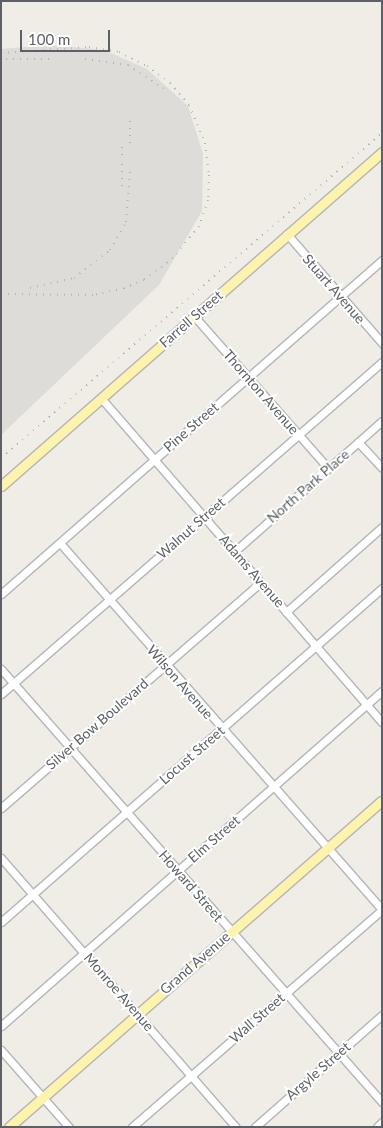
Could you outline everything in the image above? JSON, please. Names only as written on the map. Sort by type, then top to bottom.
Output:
[{"type":"main road","name":"Farrell Street","points":[[1,486],[382,152]]},
{"type":"main road","name":"Grand Avenue","points":[[9,1127],[382,801]]},
{"type":"street","name":"Stuart Avenue","points":[[287,234],[382,343]]},
{"type":"street","name":"Pine Street","points":[[1,594],[382,260]]},
{"type":"street","name":"Thornton Avenue","points":[[194,316],[328,468]]},
{"type":"street","name":"Walnut Street","points":[[1,694],[382,362]]},
{"type":"street","name":"Adams Avenue","points":[[101,398],[382,722]]},
{"type":"street","name":"North Park Place","points":[[235,551],[382,421]]},
{"type":"street","points":[[358,442],[382,468]]},
{"type":"street","points":[[286,612],[381,528]]},
{"type":"street","name":"Wilson Avenue","points":[[60,543],[164,665],[382,910]]},
{"type":"street","name":"Silver Bow Boulevard","points":[[1,808],[261,582]]},
{"type":"street","name":"Locust Street","points":[[1,922],[382,588]]},
{"type":"street","name":"Howard Street","points":[[1,669],[382,1102]]},
{"type":"street","name":"Elm Street","points":[[1,1026],[382,691]]},
{"type":"street","name":"Monroe Avenue","points":[[1,858],[236,1127]]},
{"type":"street","name":"Wall Street","points":[[132,1127],[382,910]]},
{"type":"street","name":"Argyle Street","points":[[255,1127],[382,1015]]},
{"type":"street","points":[[1,1050],[69,1127]]},
{"type":"street","points":[[376,1127],[382,1122]]},
{"type":"shaded area","points":[[49,45],[104,50],[147,69],[188,106],[203,154],[202,211],[159,285],[1,435],[1,49]]},
{"type":"railway","points":[[1,53],[89,47],[119,52],[147,66],[170,83],[189,105],[205,143],[209,175],[208,200],[199,226],[173,258],[144,280],[124,288],[93,295],[1,294]]},
{"type":"railway","points":[[6,59],[49,59]]},
{"type":"railway","points":[[85,59],[128,65],[169,92]]},
{"type":"railway","points":[[130,121],[130,148]]},
{"type":"railway","points":[[1,458],[382,133]]},
{"type":"railway","points":[[122,147],[122,159]]},
{"type":"railway","points":[[122,164],[122,189]]},
{"type":"railway","points":[[30,288],[74,278],[110,250],[126,222],[130,170]]}]
